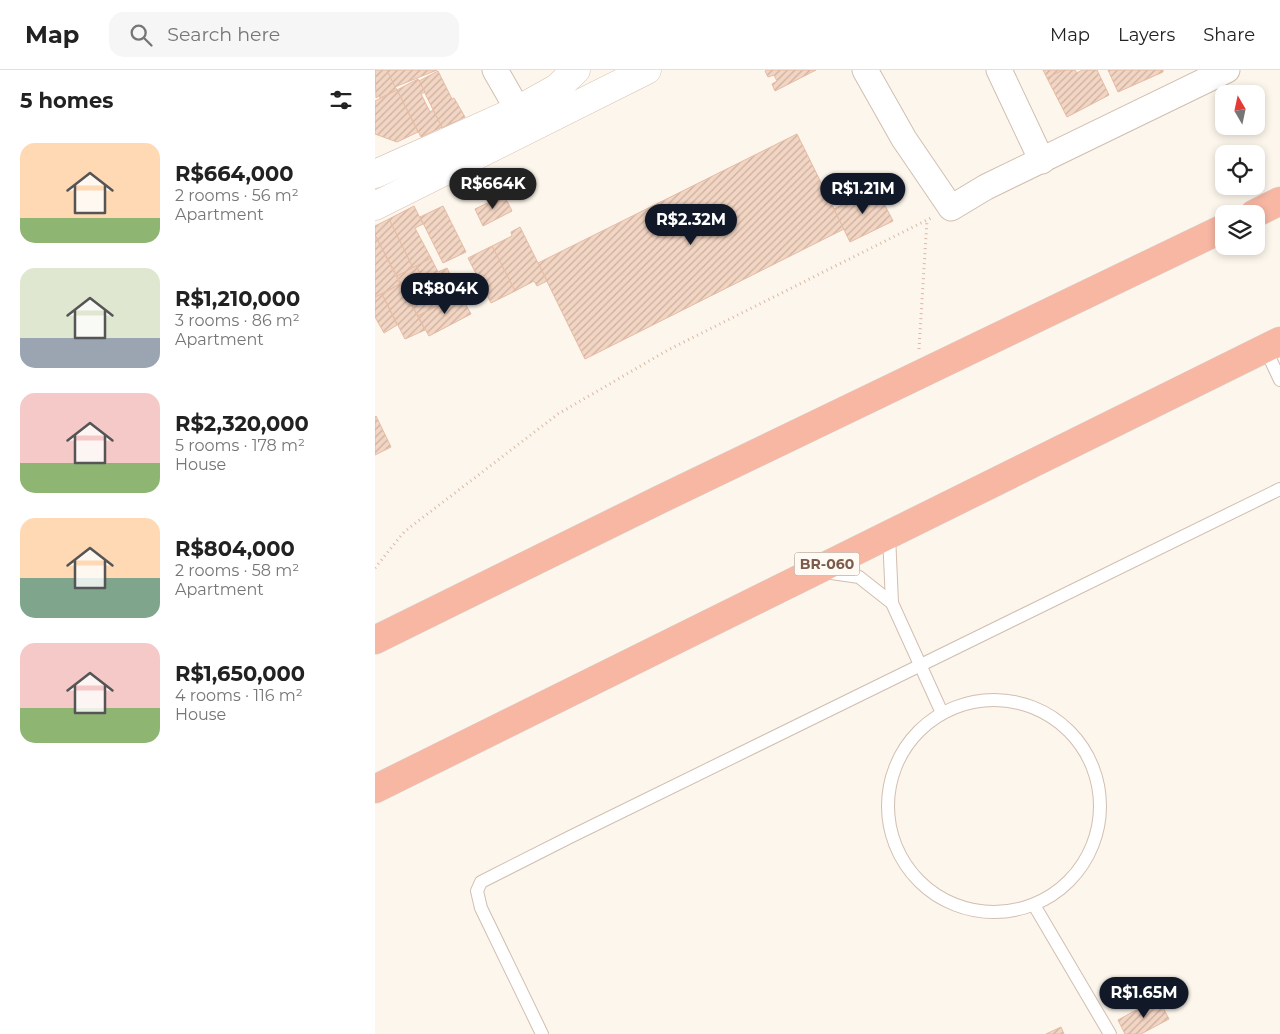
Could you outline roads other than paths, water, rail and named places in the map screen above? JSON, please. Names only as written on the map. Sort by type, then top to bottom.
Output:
[{"type":"highway","points":[[380,636],[1215,232]]},
{"type":"highway","name":"BR-060","points":[[375,789],[1272,344]]},
{"type":"street","points":[[495,70],[517,110]]},
{"type":"street","points":[[375,174],[517,110],[557,88],[576,70]]},
{"type":"street","points":[[375,206],[647,70]]},
{"type":"street","points":[[865,70],[904,139],[951,208],[986,187],[1227,70]]},
{"type":"street","points":[[999,70],[1042,161]]},
{"type":"lane","points":[[1272,344],[1280,380]]},
{"type":"lane","points":[[542,1034],[481,908],[477,891],[481,882],[587,828],[1280,489]]},
{"type":"lane","points":[[889,535],[893,604],[942,713]]},
{"type":"lane","points":[[815,571],[859,577],[893,604]]},
{"type":"lane","points":[[1010,701],[1043,711],[1071,732],[1091,760],[1100,793],[1099,828],[1086,860],[1064,887],[1035,905],[999,913],[964,909],[931,893],[906,868],[902,860],[891,836],[887,800],[895,765],[914,735],[942,713],[975,702],[1010,701]]},
{"type":"lane","points":[[1035,905],[1110,1034]]}]
